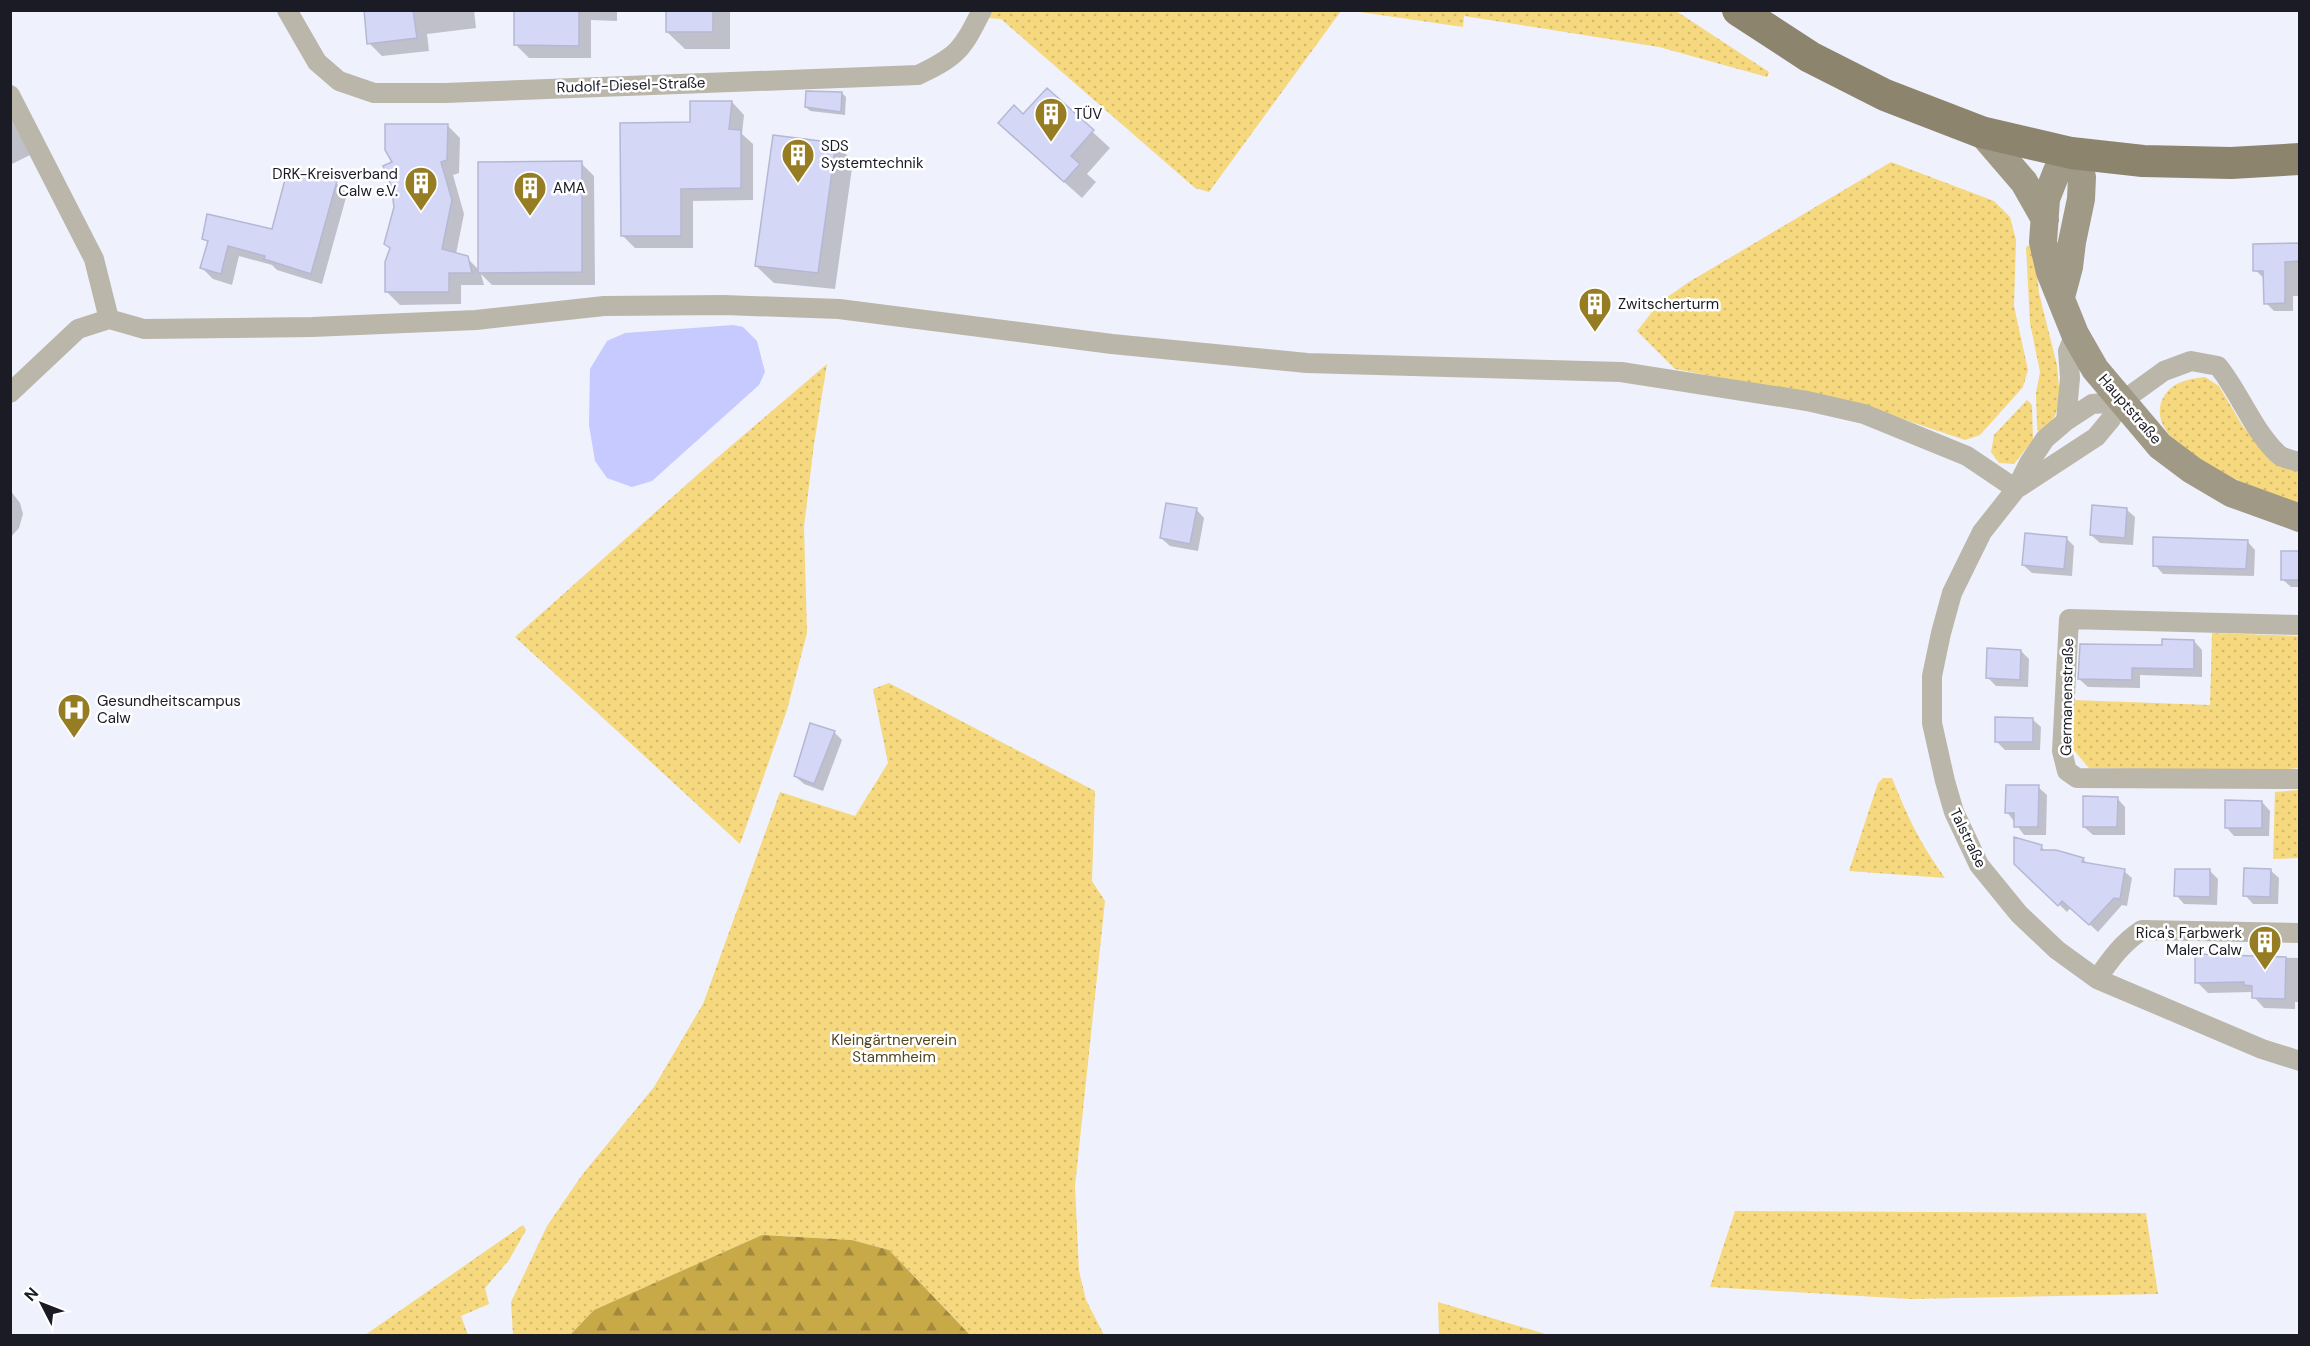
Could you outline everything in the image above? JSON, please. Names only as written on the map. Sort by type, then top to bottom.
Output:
[{"type":"main road","points":[[1738,10],[1810,57],[1885,95],[1981,132],[2071,153],[2154,161],[2231,163],[2300,159]]},
{"type":"street","name":"Rudolf-Diesel-Straße","points":[[288,10],[317,62],[339,81],[374,93],[918,75],[947,62],[963,46],[982,10]]},
{"type":"street","points":[[10,94],[94,259],[109,319]]},
{"type":"street","points":[[1981,132],[2024,182],[2045,219]]},
{"type":"street","points":[[2061,297],[2069,267],[2081,199],[2082,177],[2071,153]]},
{"type":"street","name":"Hauptstraße","points":[[2071,153],[2057,171],[2046,199],[2043,242],[2050,272],[2075,334],[2095,369],[2160,446],[2192,470],[2231,493],[2300,518]]},
{"type":"street","points":[[10,393],[78,329],[109,319],[144,329],[398,324],[476,320],[604,306],[724,305],[839,309],[1112,344],[1307,363],[1621,372],[1807,401],[1864,414],[1967,456],[2016,489]]},
{"type":"street","points":[[2066,421],[2070,378],[2068,351],[2075,334]]},
{"type":"street","points":[[2121,402],[2164,371],[2182,364],[2191,361],[2218,366],[2232,383],[2248,415],[2279,456],[2300,462]]},
{"type":"street","name":"Talstraße","points":[[2016,489],[2096,437],[2121,402]]},
{"type":"street","name":"Talstraße","points":[[2121,402],[2092,404],[2066,421],[2046,439],[2029,463],[2016,489],[1982,532],[1952,593],[1932,676],[1932,723],[1954,812],[1979,865],[2019,914],[2057,950],[2097,979],[2262,1049],[2300,1061]]},
{"type":"street","name":"Germanenstraße","points":[[2300,625],[2069,619],[2062,751],[2067,771],[2077,778],[2300,779]]},
{"type":"street","points":[[2097,979],[2110,959],[2130,938],[2142,930],[2300,933]]},
{"type":"green space","points":[[989,10],[1341,11],[1209,192],[1195,188],[1001,19],[988,18]]},
{"type":"green space","points":[[1353,11],[1676,11],[1769,72],[1767,77],[1659,47],[1464,16],[1463,27]]},
{"type":"green space","points":[[1891,162],[1994,201],[2010,217],[2016,240],[2014,306],[2028,370],[2023,387],[1980,435],[1965,440],[1864,406],[1675,369],[1637,331],[1660,302],[1689,282]]},
{"type":"green space","points":[[2029,245],[2035,250],[2039,293],[2057,365],[2060,399],[2055,416],[2042,433],[2038,431],[2037,426],[2036,393],[2040,372],[2030,323],[2026,247]]},
{"type":"green space","points":[[827,364],[804,527],[807,633],[787,710],[740,844],[515,637],[704,469]]},
{"type":"green space","points":[[2205,377],[2219,386],[2242,425],[2272,462],[2299,472],[2299,504],[2237,480],[2212,467],[2189,453],[2172,437],[2161,421],[2161,403],[2164,396],[2178,383]]},
{"type":"green space","points":[[2027,400],[2032,405],[2033,440],[2014,464],[1999,463],[1991,452],[1994,435]]},
{"type":"green space","points":[[2212,633],[2299,636],[2299,768],[2266,771],[2089,768],[2072,748],[2073,700],[2210,705]]},
{"type":"green space","name":"Kleingärtnerverein Stammheim","points":[[889,683],[1095,791],[1092,881],[1105,901],[1075,1186],[1079,1271],[1086,1300],[1104,1335],[970,1335],[889,1250],[852,1240],[762,1235],[594,1310],[570,1335],[513,1335],[511,1302],[547,1226],[582,1175],[654,1087],[703,1004],[780,792],[855,816],[888,763],[873,689]]},
{"type":"green space","points":[[1883,778],[1892,778],[1915,830],[1945,878],[1849,871],[1878,783]]},
{"type":"green space","points":[[2299,790],[2299,858],[2273,859],[2275,792]]},
{"type":"green space","points":[[1735,1211],[2146,1213],[2158,1294],[1910,1299],[1710,1287]]},
{"type":"green space","points":[[523,1225],[526,1230],[509,1260],[485,1288],[489,1304],[461,1316],[468,1335],[365,1335]]},
{"type":"green space","points":[[762,1235],[852,1240],[889,1250],[970,1335],[570,1335],[594,1310]]},
{"type":"green space","points":[[1438,1302],[1549,1335],[1439,1335]]},
{"type":"water","points":[[733,325],[743,327],[757,341],[765,372],[759,385],[652,481],[632,487],[607,478],[595,461],[589,425],[590,369],[607,341],[625,333]]},
{"type":"building","points":[[364,10],[413,10],[417,38],[367,44]]},
{"type":"building","points":[[514,10],[579,10],[579,46],[514,45]]},
{"type":"building","points":[[666,10],[713,10],[713,32],[666,32]]},
{"type":"building","name":"TÜV","points":[[1047,88],[1094,130],[1071,156],[1080,164],[1064,182],[998,123],[1014,105],[1023,114]]},
{"type":"building","points":[[806,91],[842,92],[841,112],[805,107]]},
{"type":"building","points":[[690,101],[732,101],[729,129],[741,130],[741,188],[681,189],[681,236],[621,236],[620,123],[690,122]]},
{"type":"building","name":"DRK-Kreisverband Calw e.V.","points":[[385,124],[448,124],[447,160],[441,162],[452,200],[442,249],[468,256],[472,273],[449,273],[449,292],[385,292],[385,262],[390,248],[384,244],[394,207],[391,186],[383,166],[392,162],[385,150]]},
{"type":"building","name":"SDS Systemtechnik","points":[[773,135],[836,143],[818,273],[755,266]]},
{"type":"building","name":"AMA","points":[[582,161],[582,272],[478,273],[478,162]]},
{"type":"building","points":[[288,168],[337,181],[311,274],[264,259],[265,256],[228,246],[221,274],[200,268],[208,241],[202,239],[207,214],[272,229]]},
{"type":"building","points":[[2300,243],[2300,261],[2285,262],[2285,303],[2264,304],[2263,271],[2253,271],[2253,244]]},
{"type":"building","points":[[1166,503],[1197,508],[1190,544],[1160,538]]},
{"type":"building","points":[[2092,505],[2127,508],[2125,538],[2090,535]]},
{"type":"building","points":[[2025,533],[2067,537],[2064,569],[2022,565]]},
{"type":"building","points":[[2153,537],[2248,540],[2246,569],[2153,566]]},
{"type":"building","points":[[2281,551],[2300,551],[2300,580],[2281,580]]},
{"type":"building","points":[[2162,639],[2194,640],[2194,669],[2132,668],[2132,680],[2078,679],[2080,644],[2162,645]]},
{"type":"building","points":[[1987,648],[2021,650],[2020,680],[1986,678]]},
{"type":"building","points":[[1995,717],[2033,718],[2033,742],[1995,742]]},
{"type":"building","points":[[810,723],[835,731],[814,784],[794,776]]},
{"type":"building","points":[[2006,785],[2039,785],[2038,827],[2014,827],[2014,813],[2005,813]]},
{"type":"building","points":[[2083,796],[2118,797],[2117,827],[2083,827]]},
{"type":"building","points":[[2225,800],[2262,801],[2262,828],[2225,828]]},
{"type":"building","points":[[2014,837],[2042,845],[2041,850],[2056,850],[2084,858],[2082,862],[2125,869],[2120,899],[2114,898],[2089,925],[2062,901],[2058,906],[2014,864]]},
{"type":"building","points":[[2244,868],[2271,869],[2270,897],[2243,896]]},
{"type":"building","points":[[2175,869],[2210,869],[2210,897],[2174,896]]},
{"type":"building","points":[[2195,954],[2286,957],[2285,999],[2252,998],[2252,986],[2244,985],[2244,982],[2195,983]]},
{"type":"place","name":"TÜV","points":[[1051,143]]},
{"type":"place","name":"SDS Systemtechnik","points":[[798,184]]},
{"type":"place","name":"DRK-Kreisverband Calw e.V.","points":[[421,212]]},
{"type":"place","name":"AMA","points":[[530,217]]},
{"type":"place","name":"Zwitscherturm","points":[[1595,333]]},
{"type":"place","name":"Gesundheitscampus Calw","points":[[74,739]]},
{"type":"place","name":"Rica's Farbwerk Maler Calw","points":[[2265,971]]}]
